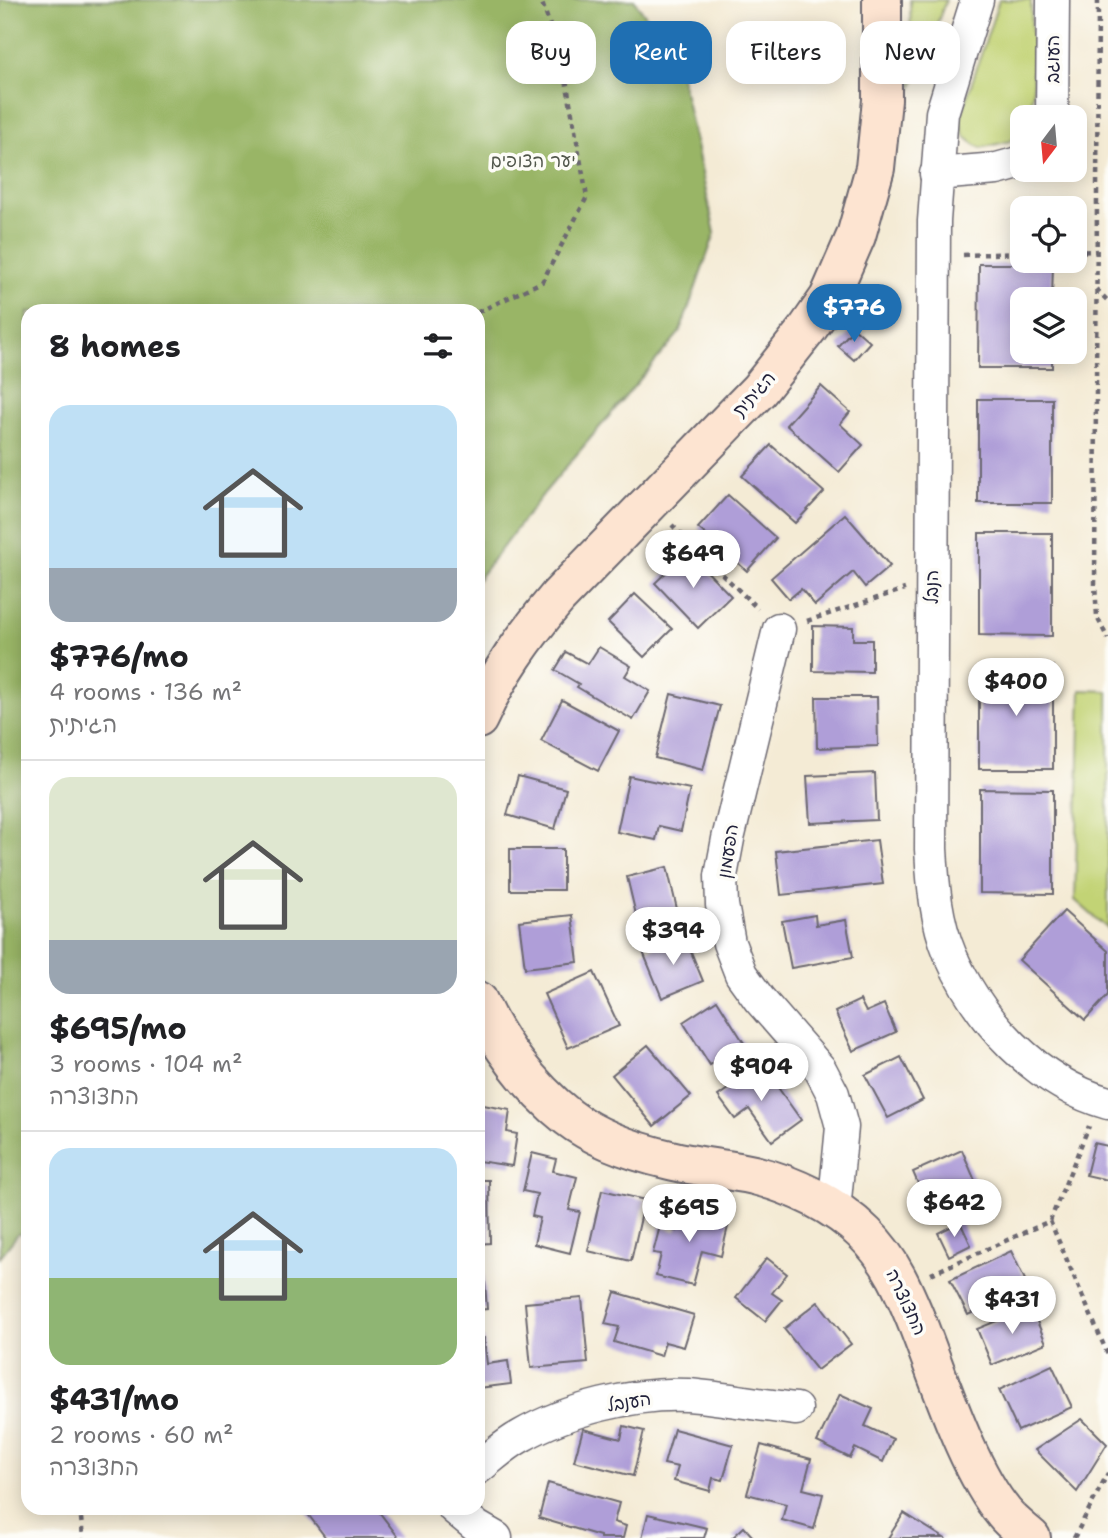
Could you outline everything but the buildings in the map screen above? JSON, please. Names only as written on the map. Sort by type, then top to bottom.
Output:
[{"type":"street","name":"הגיתית","points":[[485,705],[509,659],[530,630],[558,597],[759,390],[829,298],[843,271],[869,197],[875,168],[881,100],[882,0]]},
{"type":"street","name":"הנבל","points":[[977,0],[942,113],[936,174],[932,580],[933,888],[951,954],[1005,1040],[1067,1087],[1103,1102]]},
{"type":"street","name":"העוגב","points":[[1052,105],[1053,0]]},
{"type":"street","points":[[936,174],[1010,165]]},
{"type":"street","name":"הפעמון","points":[[779,629],[728,839],[721,876],[722,905],[729,943],[741,974],[759,999],[820,1069],[833,1094],[842,1127],[834,1210]]},
{"type":"street","name":"החצוצרה","points":[[485,1027],[528,1079],[569,1118],[601,1136],[634,1150],[756,1176],[811,1196],[866,1234],[889,1264],[901,1287],[966,1446],[982,1477],[1004,1513],[1031,1538]]},
{"type":"street","name":"הענבל","points":[[485,1463],[521,1436],[565,1417],[602,1405],[641,1398],[687,1395],[796,1409]]},
{"type":"street","points":[[462,1515],[496,1538]]},
{"type":"path","points":[[485,309],[542,282],[587,197],[563,62],[541,0]]},
{"type":"path","points":[[1098,0],[1095,585],[1097,617],[1108,639]]},
{"type":"path","points":[[1087,251],[1097,251]]},
{"type":"path","points":[[934,256],[1010,253]]},
{"type":"path","points":[[1096,289],[1108,301]]},
{"type":"path","points":[[649,503],[779,629],[932,580]]},
{"type":"path","points":[[901,1287],[1050,1221],[1103,1102]]},
{"type":"path","points":[[1050,1221],[1108,1355]]},
{"type":"path","points":[[1074,1538],[1108,1474]]},
{"type":"path","points":[[81,1515],[83,1538]]},
{"type":"green space","name":"יער הצופים","points":[[0,0],[634,0],[650,21],[610,21],[610,84],[683,84],[715,233],[680,332],[545,492],[485,570],[485,304],[21,304],[21,1234],[0,1257]]},
{"type":"green space","points":[[910,0],[946,0],[938,21],[910,21]]},
{"type":"green space","points":[[999,0],[1031,0],[1033,93],[1030,105],[1010,105],[1010,141],[981,148],[965,136],[961,128],[961,116]]},
{"type":"green space","points":[[1081,690],[1108,691],[1108,929],[1075,900]]}]
